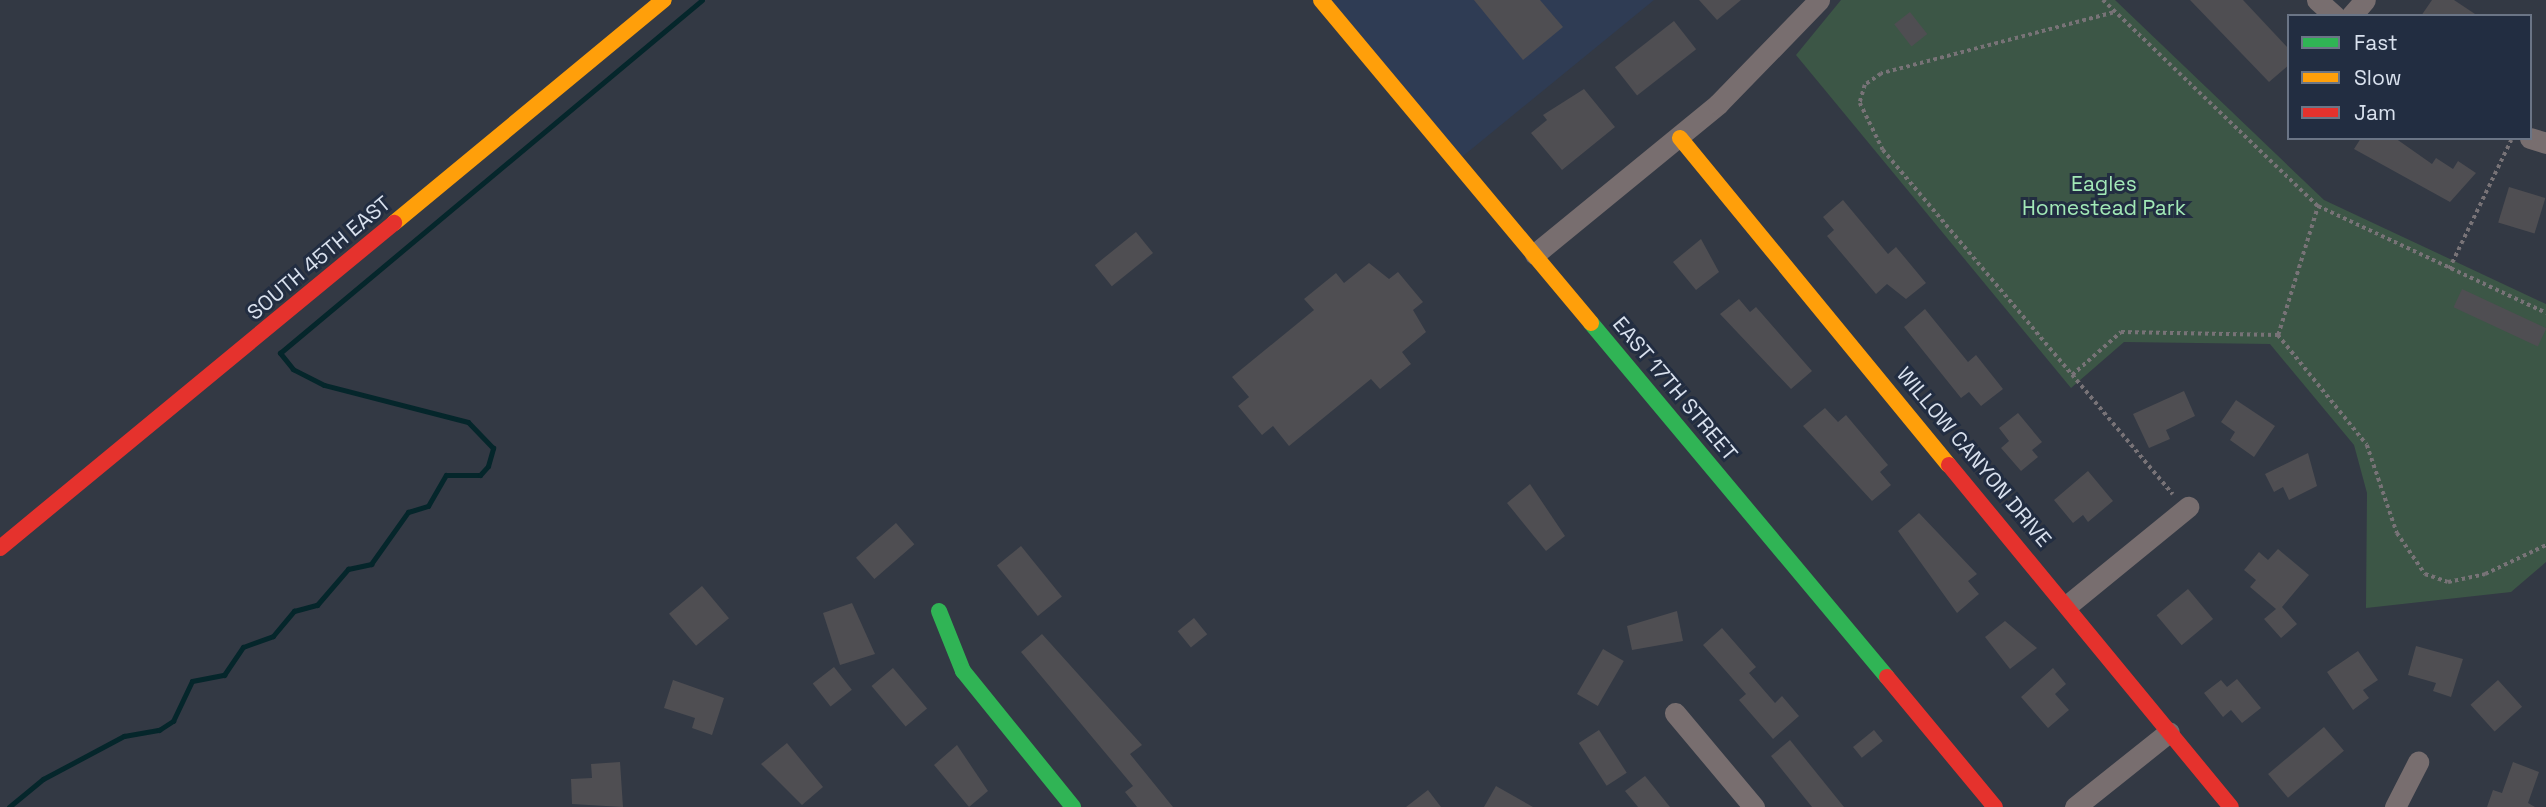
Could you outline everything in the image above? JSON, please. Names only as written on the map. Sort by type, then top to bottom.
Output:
[{"type":"main road","name":"SOUTH 45TH EAST","points":[[0,548],[664,0]]},
{"type":"main road","name":"EAST 17TH STREET","points":[[1321,0],[1995,807]]},
{"type":"main road","name":"WILLOW CANYON DRIVE","points":[[1680,138],[2069,604],[2231,807]]},
{"type":"main road","points":[[939,611],[963,671],[1073,807]]},
{"type":"street","points":[[1535,254],[1680,138],[1819,0]]},
{"type":"street","points":[[2317,0],[2333,14]]},
{"type":"street","points":[[2353,14],[2365,0]]},
{"type":"street","points":[[2069,604],[2188,507]]},
{"type":"street","points":[[1675,713],[1754,807]]},
{"type":"street","points":[[2075,807],[2169,732]]},
{"type":"street","points":[[2395,807],[2418,762]]},
{"type":"path","points":[[2103,0],[2113,13],[2318,206],[2546,313]]},
{"type":"path","points":[[2113,13],[1881,74],[1865,85],[1860,103],[1883,150],[2072,375],[2188,507]]},
{"type":"path","points":[[2449,269],[2510,140]]},
{"type":"path","points":[[2278,335],[2318,206]]},
{"type":"path","points":[[2072,375],[2121,332],[2278,335],[2367,445],[2397,533],[2425,574],[2448,582],[2485,574],[2546,545]]},
{"type":"shaded area","points":[[1323,0],[1654,0],[1457,161]]},
{"type":"green space","name":"Eagles Homestead Park","points":[[1841,0],[2115,0],[2324,200],[2546,304],[2546,562],[2511,592],[2366,608],[2367,493],[2354,445],[2270,344],[2124,342],[2071,388],[1796,55]]},
{"type":"building","points":[[1474,0],[1540,0],[1563,27],[1523,60]]},
{"type":"building","points":[[1699,0],[1741,0],[1717,20]]},
{"type":"building","points":[[2190,0],[2243,0],[2287,47],[2287,67],[2269,82]]},
{"type":"building","points":[[2432,0],[2454,0],[2475,14],[2422,14]]},
{"type":"building","points":[[1910,12],[1927,34],[1911,46],[1894,24]]},
{"type":"building","points":[[1674,21],[1696,49],[1637,96],[1615,67]]},
{"type":"building","points":[[1584,89],[1615,127],[1562,170],[1531,133],[1547,120],[1543,115]]},
{"type":"building","points":[[2360,140],[2398,140],[2432,164],[2436,158],[2453,169],[2458,161],[2476,173],[2450,202],[2354,149]]},
{"type":"building","points":[[2509,187],[2545,198],[2535,233],[2498,222]]},
{"type":"building","points":[[1843,200],[1888,254],[1896,247],[1926,283],[1906,299],[1887,284],[1876,294],[1827,236],[1834,230],[1823,217]]},
{"type":"building","points":[[1136,232],[1153,253],[1112,286],[1095,265]]},
{"type":"building","points":[[1701,239],[1719,272],[1696,290],[1673,262]]},
{"type":"building","points":[[1369,263],[1389,279],[1398,272],[1423,302],[1413,310],[1426,332],[1402,352],[1411,364],[1380,389],[1371,379],[1289,446],[1273,426],[1262,435],[1238,406],[1249,397],[1232,377],[1314,310],[1304,299],[1336,273],[1344,283]]},
{"type":"building","points":[[2462,289],[2546,328],[2538,346],[2454,307]]},
{"type":"building","points":[[1739,299],[1750,312],[1756,307],[1812,371],[1791,389],[1720,314]]},
{"type":"building","points":[[1925,309],[1968,362],[1976,355],[2003,389],[1981,406],[1969,392],[1961,398],[1904,327]]},
{"type":"building","points":[[2184,391],[2195,416],[2166,430],[2170,439],[2149,448],[2133,414]]},
{"type":"building","points":[[2236,400],[2275,426],[2254,457],[2230,440],[2235,432],[2221,422]]},
{"type":"building","points":[[1825,408],[1838,422],[1846,415],[1888,465],[1880,472],[1891,485],[1872,501],[1803,426]]},
{"type":"building","points":[[2018,413],[2042,442],[2032,450],[2038,457],[2021,471],[2001,448],[2009,441],[1999,428]]},
{"type":"building","points":[[2308,453],[2317,486],[2289,500],[2283,487],[2274,492],[2265,474]]},
{"type":"building","points":[[2088,471],[2113,501],[2088,522],[2083,515],[2073,523],[2054,500]]},
{"type":"building","points":[[1530,484],[1565,536],[1546,551],[1507,503]]},
{"type":"building","points":[[1919,513],[1977,574],[1968,581],[1979,594],[1957,613],[1898,531]]},
{"type":"building","points":[[896,523],[914,544],[874,579],[856,558]]},
{"type":"building","points":[[1021,546],[1062,597],[1038,616],[997,566]]},
{"type":"building","points":[[2278,549],[2309,575],[2282,607],[2297,624],[2281,638],[2264,619],[2276,609],[2250,587],[2256,580],[2244,570],[2259,552],[2268,560]]},
{"type":"building","points":[[702,586],[729,618],[696,646],[669,614]]},
{"type":"building","points":[[2188,589],[2213,619],[2182,645],[2157,615]]},
{"type":"building","points":[[852,603],[875,654],[840,665],[823,613]]},
{"type":"building","points":[[1677,611],[1683,641],[1632,650],[1627,626]]},
{"type":"building","points":[[1194,618],[1207,634],[1191,648],[1178,631]]},
{"type":"building","points":[[2005,621],[2037,648],[2010,669],[1985,637]]},
{"type":"building","points":[[1722,628],[1756,667],[1749,673],[1775,703],[1782,696],[1799,716],[1773,739],[1739,700],[1746,694],[1703,645]]},
{"type":"building","points":[[1042,634],[1142,745],[1130,754],[1173,807],[1137,807],[1125,792],[1133,786],[1021,652]]},
{"type":"building","points":[[2416,646],[2463,659],[2451,697],[2433,691],[2436,683],[2408,675]]},
{"type":"building","points":[[1603,649],[1624,661],[1598,706],[1577,694]]},
{"type":"building","points":[[2358,651],[2378,680],[2363,690],[2369,698],[2353,710],[2327,672]]},
{"type":"building","points":[[834,667],[852,690],[831,706],[813,684]]},
{"type":"building","points":[[893,668],[927,709],[906,727],[872,686]]},
{"type":"building","points":[[2053,668],[2066,684],[2055,694],[2069,710],[2048,728],[2021,697]]},
{"type":"building","points":[[2237,679],[2261,708],[2242,723],[2231,710],[2223,717],[2204,693],[2221,680],[2227,687]]},
{"type":"building","points":[[673,680],[724,698],[712,735],[692,728],[695,718],[664,708]]},
{"type":"building","points":[[2498,680],[2522,707],[2495,732],[2471,705]]},
{"type":"building","points":[[2324,727],[2344,751],[2288,798],[2268,774]]},
{"type":"building","points":[[1599,730],[1627,773],[1607,786],[1579,743]]},
{"type":"building","points":[[1874,730],[1883,741],[1862,758],[1853,747]]},
{"type":"building","points":[[1790,740],[1844,807],[1812,807],[1771,756]]},
{"type":"building","points":[[787,743],[823,787],[802,805],[761,764]]},
{"type":"building","points":[[957,745],[988,791],[969,807],[934,765]]},
{"type":"building","points":[[620,762],[623,807],[572,804],[571,779],[592,778],[591,764]]},
{"type":"building","points":[[2513,762],[2539,772],[2528,803],[2535,807],[2487,807],[2493,790],[2502,793]]},
{"type":"building","points":[[1645,776],[1670,807],[1638,807],[1625,791]]},
{"type":"building","points":[[1496,786],[1533,807],[1484,807]]},
{"type":"building","points":[[1428,790],[1441,807],[1406,807]]},
{"type":"waterway","points":[[9,807],[43,779],[124,736],[159,730],[173,721],[192,681],[224,675],[243,647],[273,636],[294,611],[317,605],[348,569],[371,564],[408,512],[428,506],[446,475],[480,475],[488,466],[493,448],[468,422],[324,385],[293,369],[280,353],[702,0]]},
{"type":"traffic: fast","points":[[1591,323],[1887,677]]},
{"type":"traffic: fast","points":[[939,611],[963,671],[1073,807]]},
{"type":"traffic: slow","points":[[394,223],[664,0]]},
{"type":"traffic: slow","points":[[1321,0],[1591,323]]},
{"type":"traffic: slow","points":[[1680,138],[1949,465]]},
{"type":"traffic: jam","points":[[0,548],[394,223]]},
{"type":"traffic: jam","points":[[1949,465],[2231,807]]},
{"type":"traffic: jam","points":[[1887,677],[1995,807]]}]
